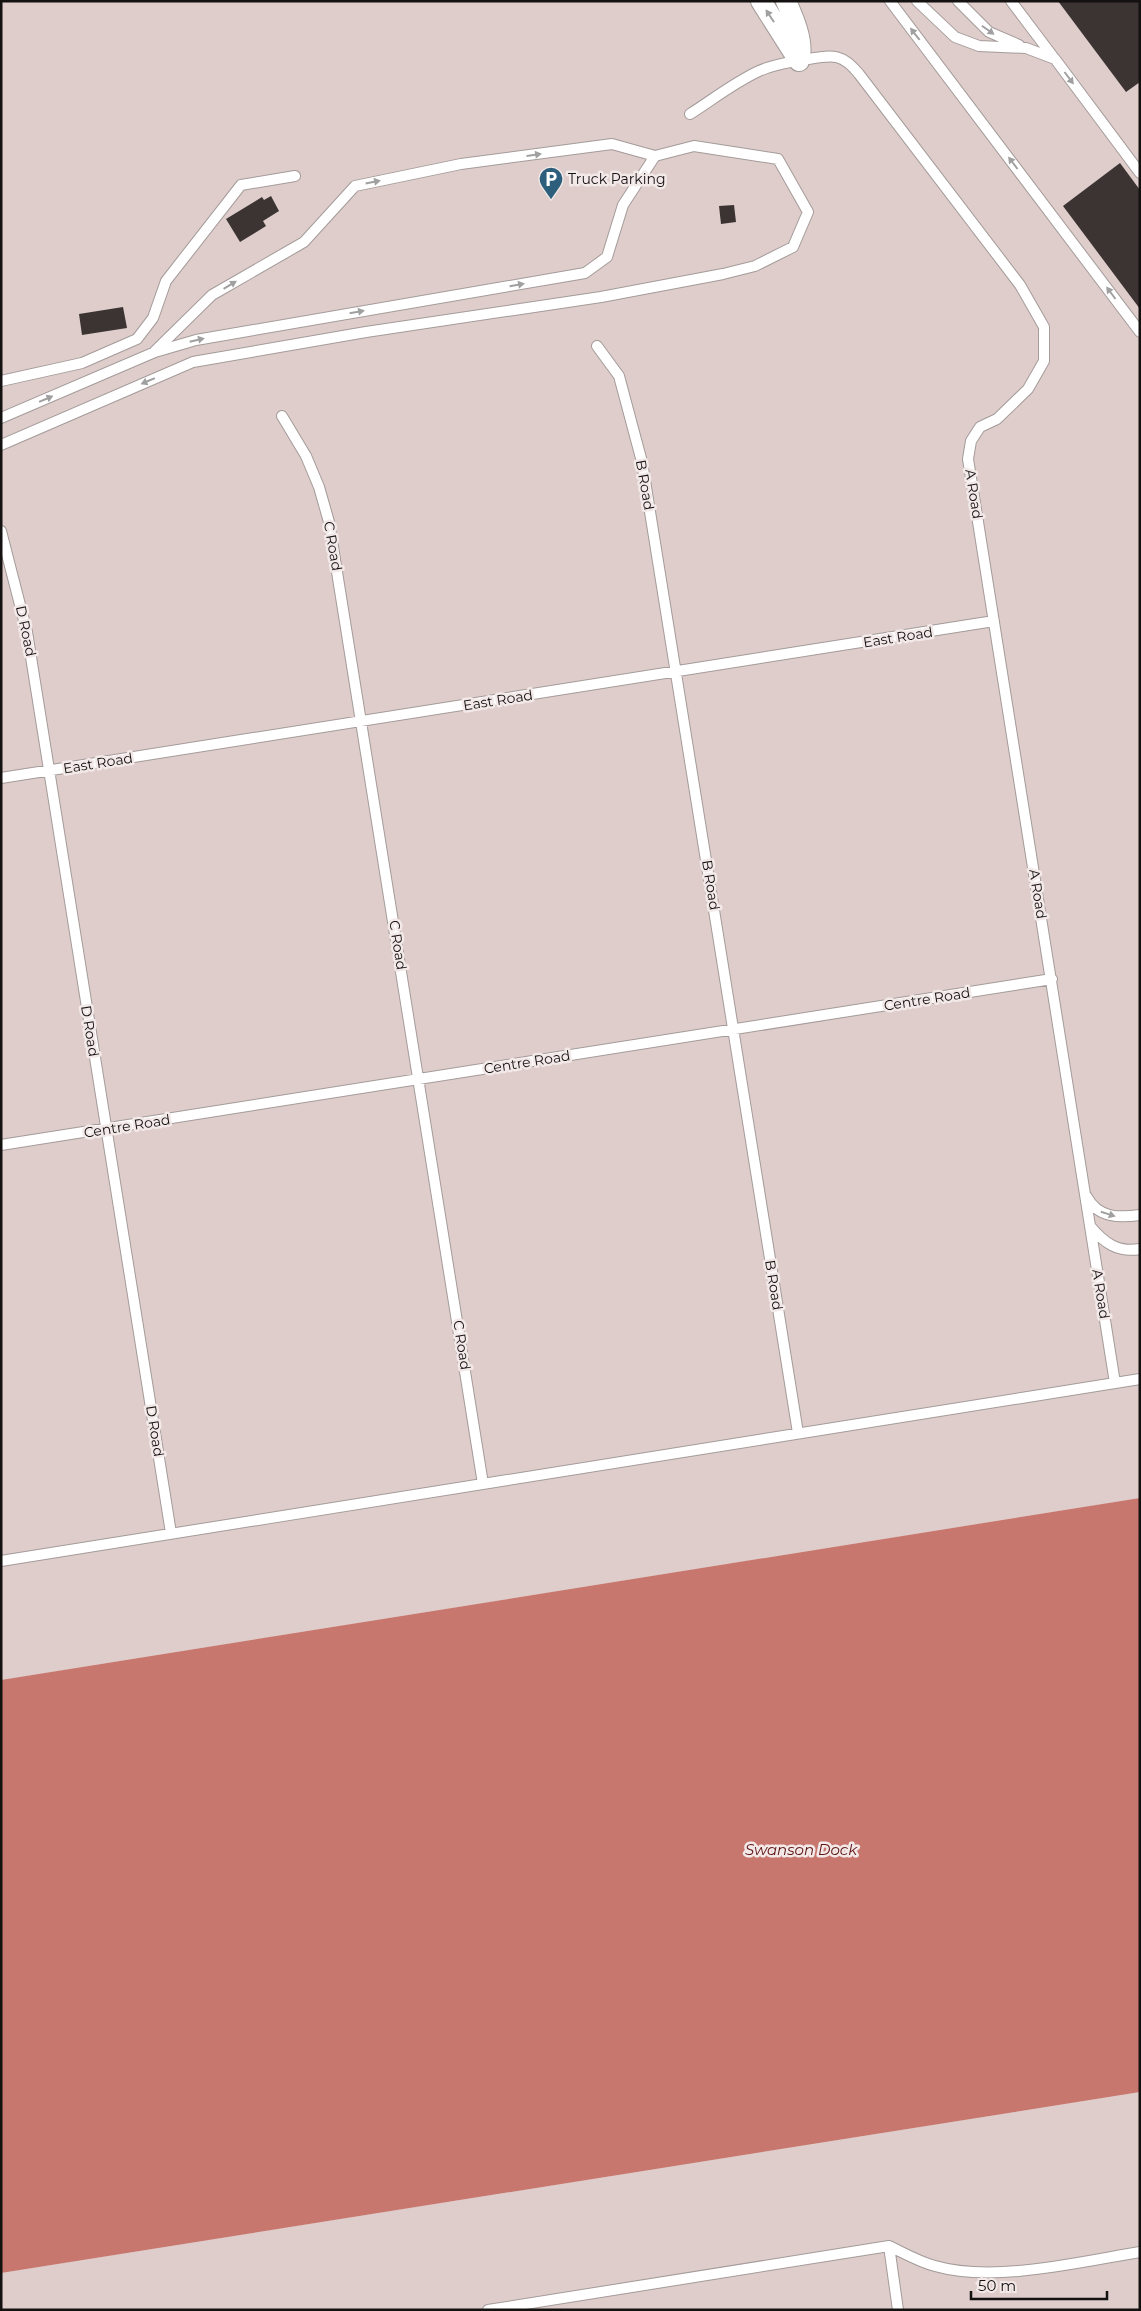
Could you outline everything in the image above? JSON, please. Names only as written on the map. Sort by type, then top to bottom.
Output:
[{"type":"street","points":[[761,1],[799,61]]},
{"type":"street","points":[[786,1],[793,18],[801,50],[799,61]]},
{"type":"lane","points":[[890,1],[1140,332]]},
{"type":"lane","points":[[917,1],[955,38],[979,46],[1026,48]]},
{"type":"lane","points":[[958,1],[989,32],[1055,60]]},
{"type":"lane","points":[[1011,1],[1140,173]]},
{"type":"lane","name":"A Road","points":[[690,114],[759,71],[799,61],[830,56],[840,57],[851,64],[1020,285],[1044,328],[1044,361],[1028,389],[998,419],[980,427],[971,441],[968,459],[1115,1383]]},
{"type":"lane","points":[[1,445],[193,362],[366,332],[601,297],[723,274],[755,266],[794,248],[808,212],[778,159],[694,146],[655,156],[612,144],[461,164],[355,186],[304,242],[212,295],[155,352]]},
{"type":"lane","points":[[1,418],[155,352],[196,340],[585,273],[607,257],[623,205],[655,156]]},
{"type":"lane","points":[[1,381],[82,363],[137,339],[153,318],[166,281],[241,185],[295,176]]},
{"type":"lane","name":"B Road","points":[[597,346],[619,376],[632,416],[642,462],[798,1433]]},
{"type":"lane","name":"C Road","points":[[282,416],[306,456],[319,487],[329,522],[420,1079],[483,1484]]},
{"type":"lane","name":"D Road","points":[[1,531],[28,632],[171,1533]]},
{"type":"lane","name":"East Road","points":[[1,778],[994,621]]},
{"type":"lane","name":"Centre Road","points":[[1,1145],[1052,979]]},
{"type":"lane","points":[[1085,1194],[1091,1205],[1103,1213],[1120,1218],[1140,1215]]},
{"type":"lane","points":[[1090,1226],[1102,1238],[1118,1249],[1124,1251],[1140,1249]]},
{"type":"lane","points":[[1,1561],[1140,1379]]},
{"type":"lane","points":[[889,2246],[898,2310]]},
{"type":"lane","points":[[488,2310],[546,2305],[889,2246],[934,2266],[970,2272],[1033,2269],[1140,2252]]},
{"type":"shaded area","points":[[1,1],[1140,1],[1140,1498],[1,1680]]},
{"type":"shaded area","points":[[1140,2092],[1140,2310],[1,2310],[1,2273]]},
{"type":"water","name":"Swanson Dock","points":[[1140,1498],[1140,2092],[1,2273],[1,1680]]},
{"type":"building","points":[[1058,1],[1140,1],[1140,82],[1126,92]]},
{"type":"building","points":[[1120,163],[1140,190],[1140,309],[1063,206]]},
{"type":"building","points":[[271,196],[279,211],[263,221],[266,226],[240,242],[226,219],[262,197],[264,200]]},
{"type":"building","points":[[734,205],[736,222],[721,224],[719,206]]},
{"type":"building","points":[[123,307],[127,328],[82,335],[79,314]]},
{"type":"place","name":"Truck Parking","points":[[551,200]]}]
